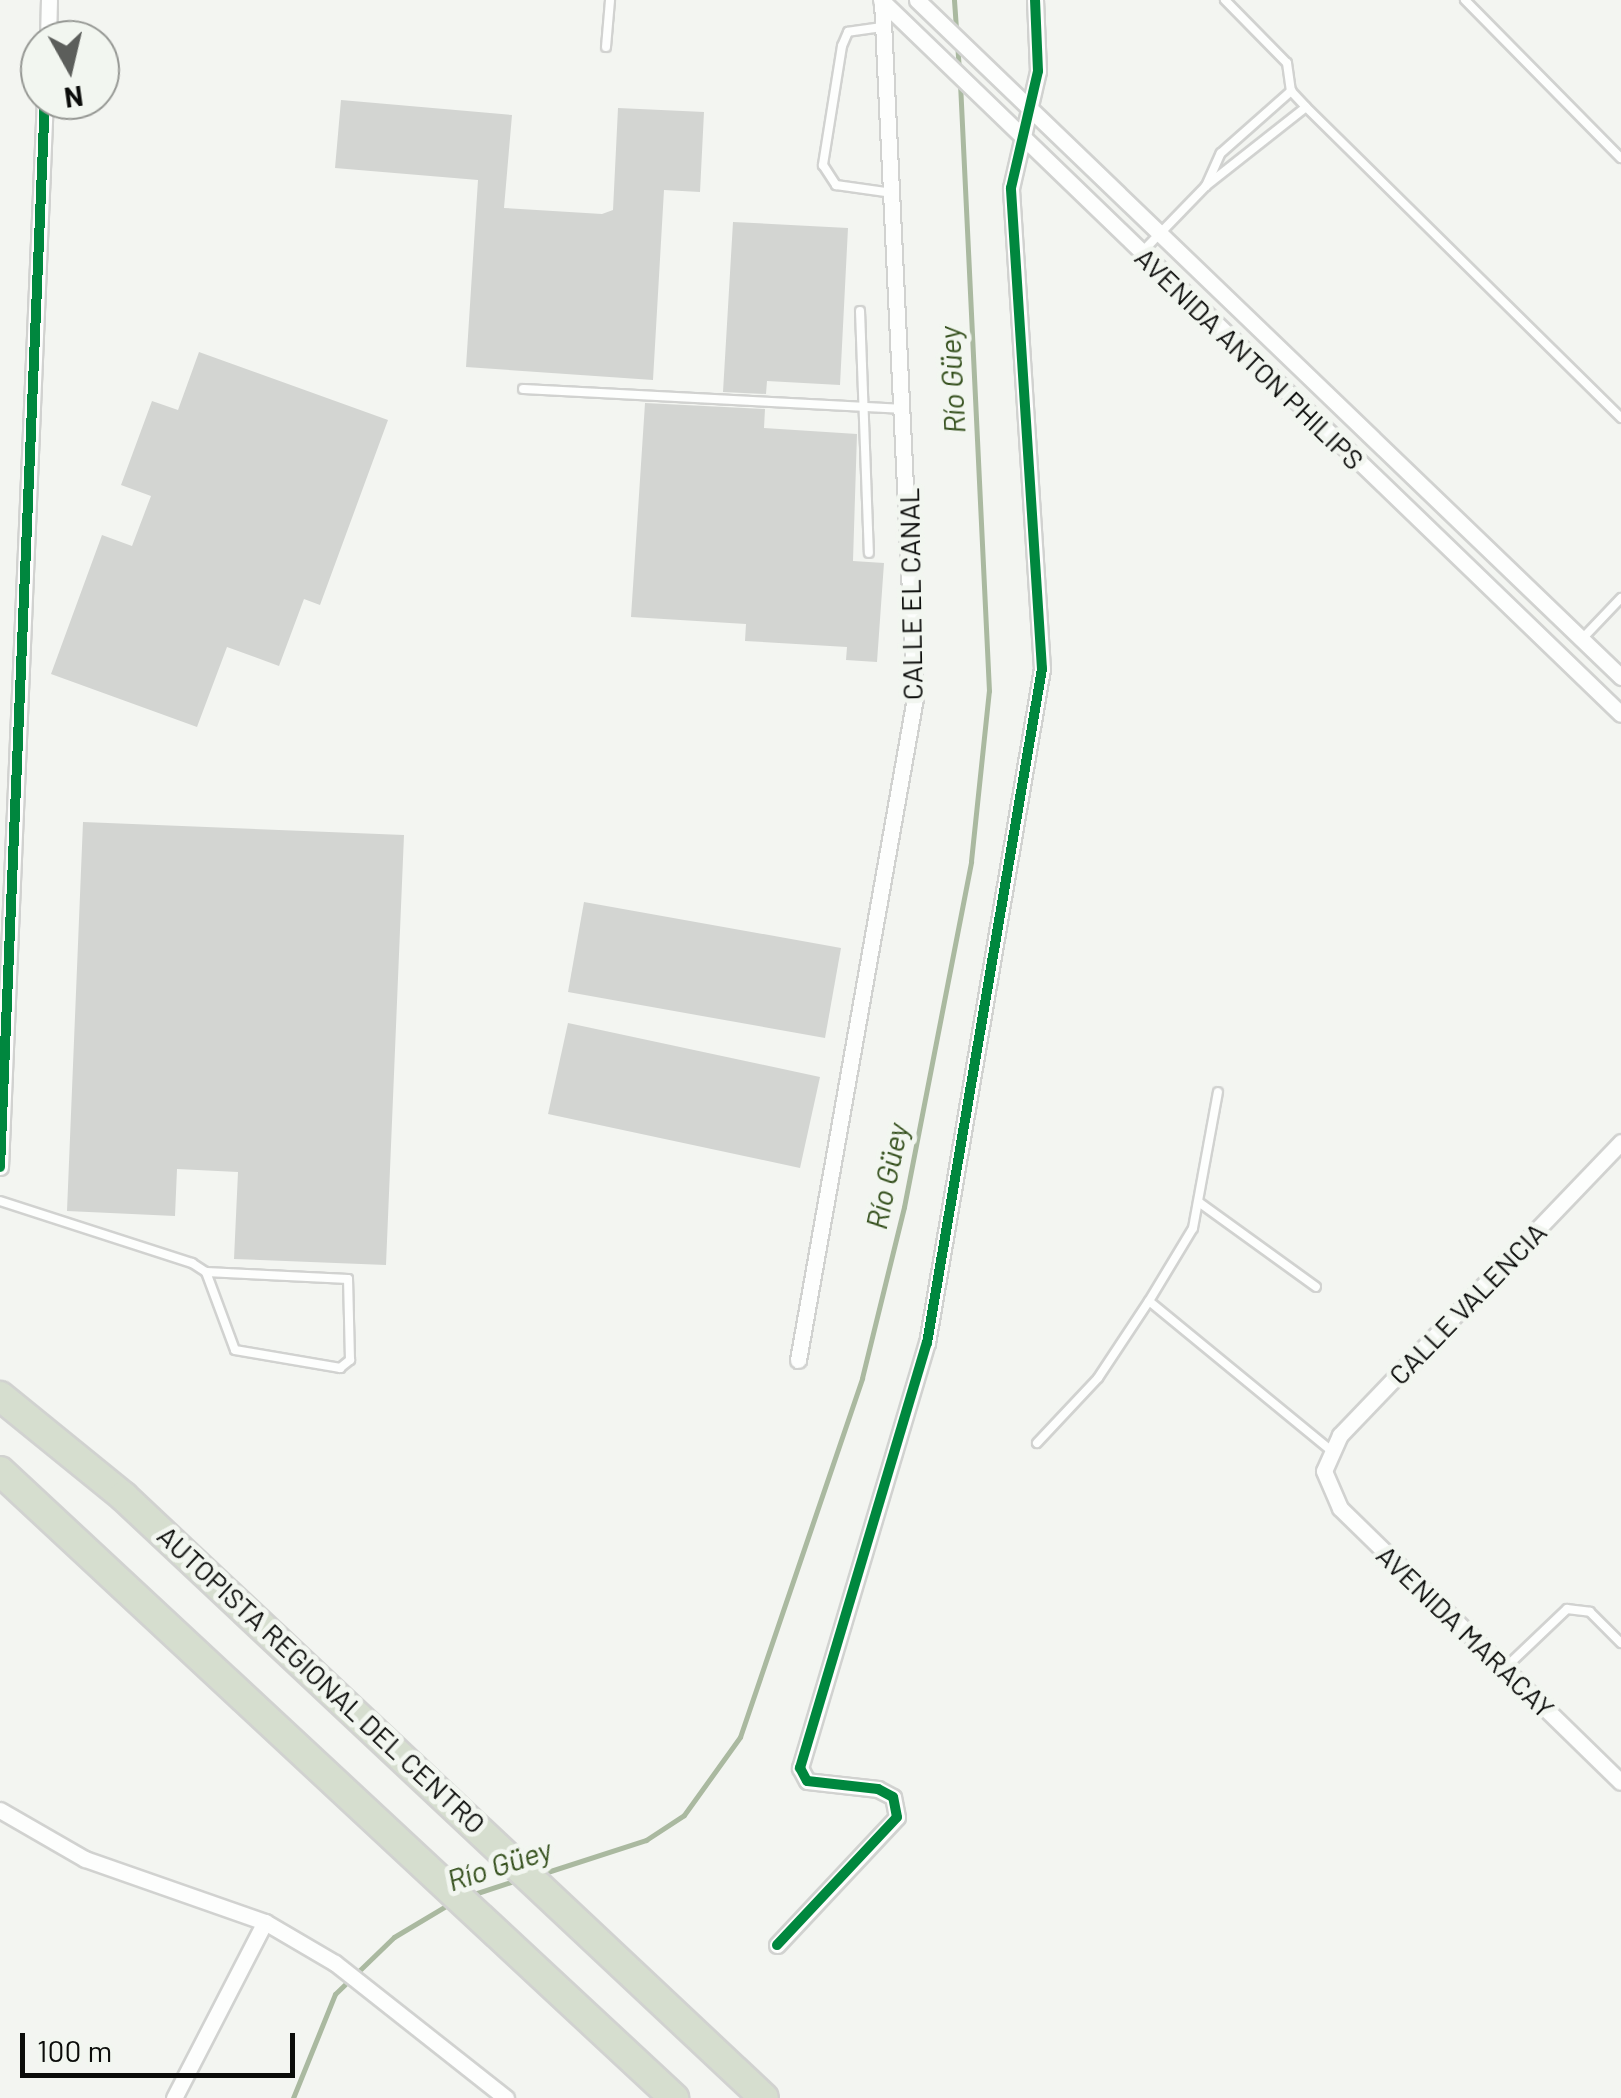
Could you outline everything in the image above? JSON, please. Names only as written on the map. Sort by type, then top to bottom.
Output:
[{"type":"highway","name":"AUTOPISTA REGIONAL DEL CENTRO","points":[[0,1396],[123,1496],[504,1848],[764,2098]]},
{"type":"highway","points":[[0,1470],[524,1954],[674,2098]]},
{"type":"street","name":"AVENIDA ANTON PHILIPS","points":[[882,0],[1621,714]]},
{"type":"street","name":"CALLE EL CANAL","points":[[798,1360],[915,698],[904,409],[886,192],[882,0]]},
{"type":"street","name":"AVENIDA ANTON PHILIPS","points":[[918,0],[1032,105],[1621,677]]},
{"type":"street","points":[[777,1945],[897,1817],[892,1797],[878,1789],[808,1781],[800,1768],[927,1343],[1042,669],[1011,188],[1018,132],[1032,105],[1034,0]]},
{"type":"street","points":[[0,1168],[7,855],[44,120]]},
{"type":"street","name":"CALLE VALENCIA","points":[[1329,1449],[1621,1142]]},
{"type":"street","name":"AVENIDA MARACAY","points":[[1329,1449],[1324,1471],[1340,1508],[1621,1782]]},
{"type":"street","points":[[0,1810],[85,1858],[266,1922],[335,1963],[506,2098]]},
{"type":"street","points":[[174,2098],[266,1922]]},
{"type":"lane","points":[[606,47],[610,0]]},
{"type":"lane","points":[[1225,0],[1287,63],[1291,91],[1306,107],[1621,418]]},
{"type":"lane","points":[[1465,0],[1621,158]]},
{"type":"lane","points":[[883,27],[848,32],[842,46],[823,166],[836,185],[886,192]]},
{"type":"lane","points":[[1206,186],[1221,153],[1291,91]]},
{"type":"lane","points":[[1142,253],[1206,186],[1306,107]]},
{"type":"lane","points":[[860,311],[868,410],[869,554]]},
{"type":"lane","points":[[523,389],[904,409]]},
{"type":"lane","points":[[1581,640],[1621,598]]},
{"type":"lane","points":[[1611,608],[1621,617]]},
{"type":"lane","points":[[1037,1443],[1098,1378],[1183,1249],[1200,1203],[1218,1092]]},
{"type":"lane","points":[[0,1201],[206,1272],[348,1279],[350,1360],[340,1368],[235,1350],[206,1272]]},
{"type":"lane","points":[[1200,1203],[1316,1287]]},
{"type":"lane","points":[[1150,1300],[1235,1379],[1329,1449]]},
{"type":"lane","points":[[1504,1669],[1568,1609],[1590,1612],[1621,1643]]},
{"type":"building","points":[[341,100],[512,115],[504,208],[602,214],[613,210],[618,108],[704,112],[700,192],[664,190],[653,380],[466,367],[478,180],[335,168]]},
{"type":"building","points":[[733,222],[848,228],[840,385],[767,381],[766,394],[723,392]]},
{"type":"building","points":[[199,352],[388,420],[320,605],[304,599],[279,666],[227,647],[197,727],[51,674],[102,535],[132,546],[151,496],[121,485],[152,401],[178,410]]},
{"type":"building","points":[[645,403],[765,409],[764,428],[857,434],[853,561],[884,563],[877,662],[846,660],[847,647],[745,641],[746,624],[631,617]]},
{"type":"building","points":[[83,822],[404,835],[386,1265],[234,1259],[238,1172],[177,1169],[175,1216],[67,1211]]},
{"type":"building","points":[[584,902],[841,948],[825,1038],[568,992]]},
{"type":"building","points":[[568,1023],[820,1077],[800,1168],[548,1114]]},
{"type":"waterway","name":"Río Güey","points":[[954,0],[956,31]]},
{"type":"waterway","name":"Río Güey","points":[[957,42],[959,71]]},
{"type":"waterway","name":"Río Güey","points":[[538,1875],[646,1840],[684,1815],[740,1737],[862,1378],[904,1207],[971,861],[989,691],[960,82]]},
{"type":"waterway","name":"Río Güey","points":[[471,1895],[517,1880]]},
{"type":"waterway","name":"Río Güey","points":[[293,2098],[335,1994],[394,1937],[451,1903]]},
{"type":"cycle path","points":[[777,1945],[897,1817],[893,1797],[878,1789],[807,1781],[800,1768],[927,1343],[1042,669],[1011,188],[1038,71],[1035,0]]},
{"type":"cycle path","points":[[0,1167],[44,120]]}]
